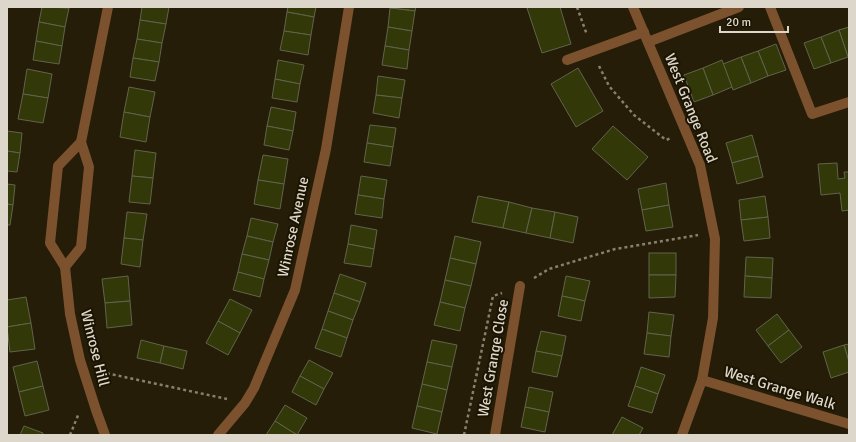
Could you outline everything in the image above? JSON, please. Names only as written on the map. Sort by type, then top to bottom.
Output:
[{"type":"street","points":[[65,267],[81,247],[89,167],[81,142],[108,7]]},
{"type":"street","name":"Winrose Avenue","points":[[218,435],[245,403],[254,388],[295,290],[326,149],[350,7]]},
{"type":"street","name":"West Grange Road","points":[[633,7],[700,164],[715,239],[713,318],[702,380],[682,435]]},
{"type":"street","points":[[648,42],[739,7]]},
{"type":"street","points":[[770,7],[812,114],[849,102]]},
{"type":"street","points":[[567,60],[644,32]]},
{"type":"street","name":"Winrose Hill","points":[[81,142],[58,166],[50,244],[65,267],[70,314],[83,368],[96,410],[106,435]]},
{"type":"street","name":"West Grange Close","points":[[495,435],[520,286]]},
{"type":"street","name":"West Grange Walk","points":[[702,380],[849,424]]},
{"type":"path","points":[[577,7],[592,50],[609,86],[634,115],[666,140],[685,130]]},
{"type":"path","points":[[464,435],[493,296],[520,286],[548,269],[615,249],[714,232]]},
{"type":"path","points":[[83,368],[245,403]]},
{"type":"building","points":[[42,7],[69,8],[65,27],[39,22]]},
{"type":"building","points":[[142,7],[169,7],[166,24],[140,20]]},
{"type":"building","points":[[288,7],[316,7],[314,17],[287,12]]},
{"type":"building","points":[[416,7],[415,11],[390,8]]},
{"type":"building","points":[[560,7],[571,44],[542,53],[527,8]]},
{"type":"building","points":[[390,8],[415,11],[412,31],[388,27]]},
{"type":"building","points":[[287,12],[314,17],[311,35],[284,31]]},
{"type":"building","points":[[140,20],[166,24],[162,43],[137,39]]},
{"type":"building","points":[[39,22],[65,27],[62,46],[36,41]]},
{"type":"building","points":[[388,27],[412,31],[409,50],[385,46]]},
{"type":"building","points":[[849,27],[849,57],[848,57],[839,30]]},
{"type":"building","points":[[839,30],[848,57],[831,63],[821,37]]},
{"type":"building","points":[[284,31],[311,35],[308,55],[280,50]]},
{"type":"building","points":[[821,37],[831,63],[814,69],[804,43]]},
{"type":"building","points":[[137,39],[162,43],[159,62],[133,58]]},
{"type":"building","points":[[36,41],[62,46],[59,64],[33,60]]},
{"type":"building","points":[[776,44],[786,70],[768,76],[758,51]]},
{"type":"building","points":[[385,46],[409,50],[407,69],[382,65]]},
{"type":"building","points":[[758,51],[768,76],[751,83],[741,57]]},
{"type":"building","points":[[741,57],[751,83],[733,90],[723,64]]},
{"type":"building","points":[[133,58],[159,62],[155,81],[130,77]]},
{"type":"building","points":[[278,60],[304,65],[300,84],[275,79]]},
{"type":"building","points":[[722,60],[732,87],[713,95],[703,68]]},
{"type":"building","points":[[578,68],[603,111],[576,127],[551,84]]},
{"type":"building","points":[[703,68],[713,95],[694,102],[684,75]]},
{"type":"building","points":[[27,69],[52,74],[48,98],[23,94]]},
{"type":"building","points":[[378,76],[405,80],[402,98],[376,95]]},
{"type":"building","points":[[275,79],[300,84],[297,102],[272,98]]},
{"type":"building","points":[[129,87],[155,92],[150,117],[124,112]]},
{"type":"building","points":[[23,94],[48,98],[43,123],[18,119]]},
{"type":"building","points":[[376,95],[402,98],[399,118],[373,113]]},
{"type":"building","points":[[271,107],[296,112],[293,131],[267,126]]},
{"type":"building","points":[[124,112],[150,117],[146,142],[120,137]]},
{"type":"building","points":[[370,125],[396,128],[393,147],[367,143]]},
{"type":"building","points":[[267,126],[293,131],[289,150],[264,145]]},
{"type":"building","points":[[613,126],[648,157],[627,180],[592,149]]},
{"type":"building","points":[[7,131],[22,133],[20,153],[7,151]]},
{"type":"building","points":[[752,135],[758,156],[732,163],[726,143]]},
{"type":"building","points":[[367,143],[393,147],[390,166],[364,162]]},
{"type":"building","points":[[135,150],[156,153],[153,178],[132,176]]},
{"type":"building","points":[[7,151],[20,153],[17,172],[7,171]]},
{"type":"building","points":[[263,155],[288,159],[284,184],[258,180]]},
{"type":"building","points":[[758,156],[763,177],[737,184],[732,163]]},
{"type":"building","points":[[837,163],[838,179],[845,178],[844,172],[849,172],[849,210],[842,211],[840,193],[821,195],[818,164]]},
{"type":"building","points":[[132,176],[153,178],[150,204],[129,202]]},
{"type":"building","points":[[361,176],[387,180],[384,199],[358,195]]},
{"type":"building","points":[[258,180],[284,184],[280,209],[254,204]]},
{"type":"building","points":[[666,183],[669,205],[642,210],[638,189]]},
{"type":"building","points":[[7,184],[15,185],[13,205],[7,204]]},
{"type":"building","points":[[358,195],[384,199],[382,218],[355,214]]},
{"type":"building","points":[[478,196],[509,202],[503,228],[472,222]]},
{"type":"building","points":[[765,196],[768,217],[741,220],[739,200]]},
{"type":"building","points":[[509,202],[532,208],[526,233],[503,228]]},
{"type":"building","points":[[7,204],[13,205],[10,225],[7,225]]},
{"type":"building","points":[[669,205],[673,227],[646,231],[642,210]]},
{"type":"building","points":[[532,208],[555,212],[550,238],[526,233]]},
{"type":"building","points":[[127,212],[147,214],[143,240],[124,238]]},
{"type":"building","points":[[555,212],[578,217],[573,243],[550,238]]},
{"type":"building","points":[[768,217],[770,238],[744,241],[741,220]]},
{"type":"building","points":[[251,218],[278,224],[273,242],[247,236]]},
{"type":"building","points":[[351,225],[377,230],[374,249],[348,244]]},
{"type":"building","points":[[247,236],[273,242],[269,260],[242,254]]},
{"type":"building","points":[[455,236],[481,242],[476,264],[450,258]]},
{"type":"building","points":[[124,238],[143,240],[140,267],[121,264]]},
{"type":"building","points":[[348,244],[374,249],[371,267],[344,263]]},
{"type":"building","points":[[649,253],[676,253],[676,275],[649,275]]},
{"type":"building","points":[[242,254],[269,260],[264,279],[238,272]]},
{"type":"building","points":[[746,257],[773,258],[772,278],[745,276]]},
{"type":"building","points":[[450,258],[476,264],[471,286],[445,280]]},
{"type":"building","points":[[238,272],[264,279],[260,297],[233,290]]},
{"type":"building","points":[[340,274],[366,283],[360,302],[334,293]]},
{"type":"building","points":[[649,275],[676,275],[675,297],[649,298]]},
{"type":"building","points":[[128,276],[130,301],[105,303],[102,279]]},
{"type":"building","points":[[566,276],[590,281],[585,301],[562,296]]},
{"type":"building","points":[[745,276],[772,278],[771,298],[744,297]]},
{"type":"building","points":[[445,280],[471,286],[465,308],[440,302]]},
{"type":"building","points":[[334,293],[360,302],[353,320],[328,311]]},
{"type":"building","points":[[562,296],[585,301],[581,321],[558,316]]},
{"type":"building","points":[[26,297],[31,323],[7,327],[7,300]]},
{"type":"building","points":[[230,299],[252,310],[240,333],[218,321]]},
{"type":"building","points":[[130,301],[132,325],[107,328],[105,303]]},
{"type":"building","points":[[440,302],[465,308],[460,331],[434,325]]},
{"type":"building","points":[[328,311],[353,320],[347,338],[322,329]]},
{"type":"building","points":[[649,312],[674,315],[671,336],[647,333]]},
{"type":"building","points":[[777,314],[789,330],[768,346],[756,330]]},
{"type":"building","points":[[218,321],[240,333],[228,355],[206,343]]},
{"type":"building","points":[[31,323],[35,349],[10,352],[7,327]]},
{"type":"building","points":[[322,329],[347,338],[341,357],[315,348]]},
{"type":"building","points":[[789,330],[802,347],[781,363],[768,346]]},
{"type":"building","points":[[541,331],[566,336],[562,356],[536,351]]},
{"type":"building","points":[[647,333],[671,336],[669,357],[644,354]]},
{"type":"building","points":[[141,340],[164,346],[160,363],[137,358]]},
{"type":"building","points":[[432,340],[457,345],[452,367],[427,362]]},
{"type":"building","points":[[849,344],[849,362],[844,345]]},
{"type":"building","points":[[844,345],[849,362],[849,372],[831,378],[823,352]]},
{"type":"building","points":[[164,346],[187,351],[183,369],[160,363]]},
{"type":"building","points":[[536,351],[562,356],[557,377],[532,372]]},
{"type":"building","points":[[309,360],[333,373],[324,389],[300,376]]},
{"type":"building","points":[[37,361],[43,386],[19,392],[13,367]]},
{"type":"building","points":[[427,362],[452,367],[447,390],[422,384]]},
{"type":"building","points":[[641,367],[665,375],[658,394],[635,386]]},
{"type":"building","points":[[300,376],[324,389],[316,405],[292,392]]},
{"type":"building","points":[[422,384],[447,390],[442,412],[417,406]]},
{"type":"building","points":[[43,386],[49,410],[25,416],[19,392]]},
{"type":"building","points":[[635,386],[658,394],[652,413],[628,406]]},
{"type":"building","points":[[529,387],[553,392],[549,412],[525,407]]},
{"type":"building","points":[[285,405],[307,418],[297,435],[275,421]]},
{"type":"building","points":[[417,406],[442,412],[437,434],[412,428]]},
{"type":"building","points":[[525,407],[549,412],[545,432],[521,427]]},
{"type":"building","points":[[622,417],[643,428],[639,435],[612,435]]},
{"type":"building","points":[[275,421],[297,435],[266,435]]},
{"type":"building","points":[[24,426],[43,433],[42,435],[20,435]]}]
